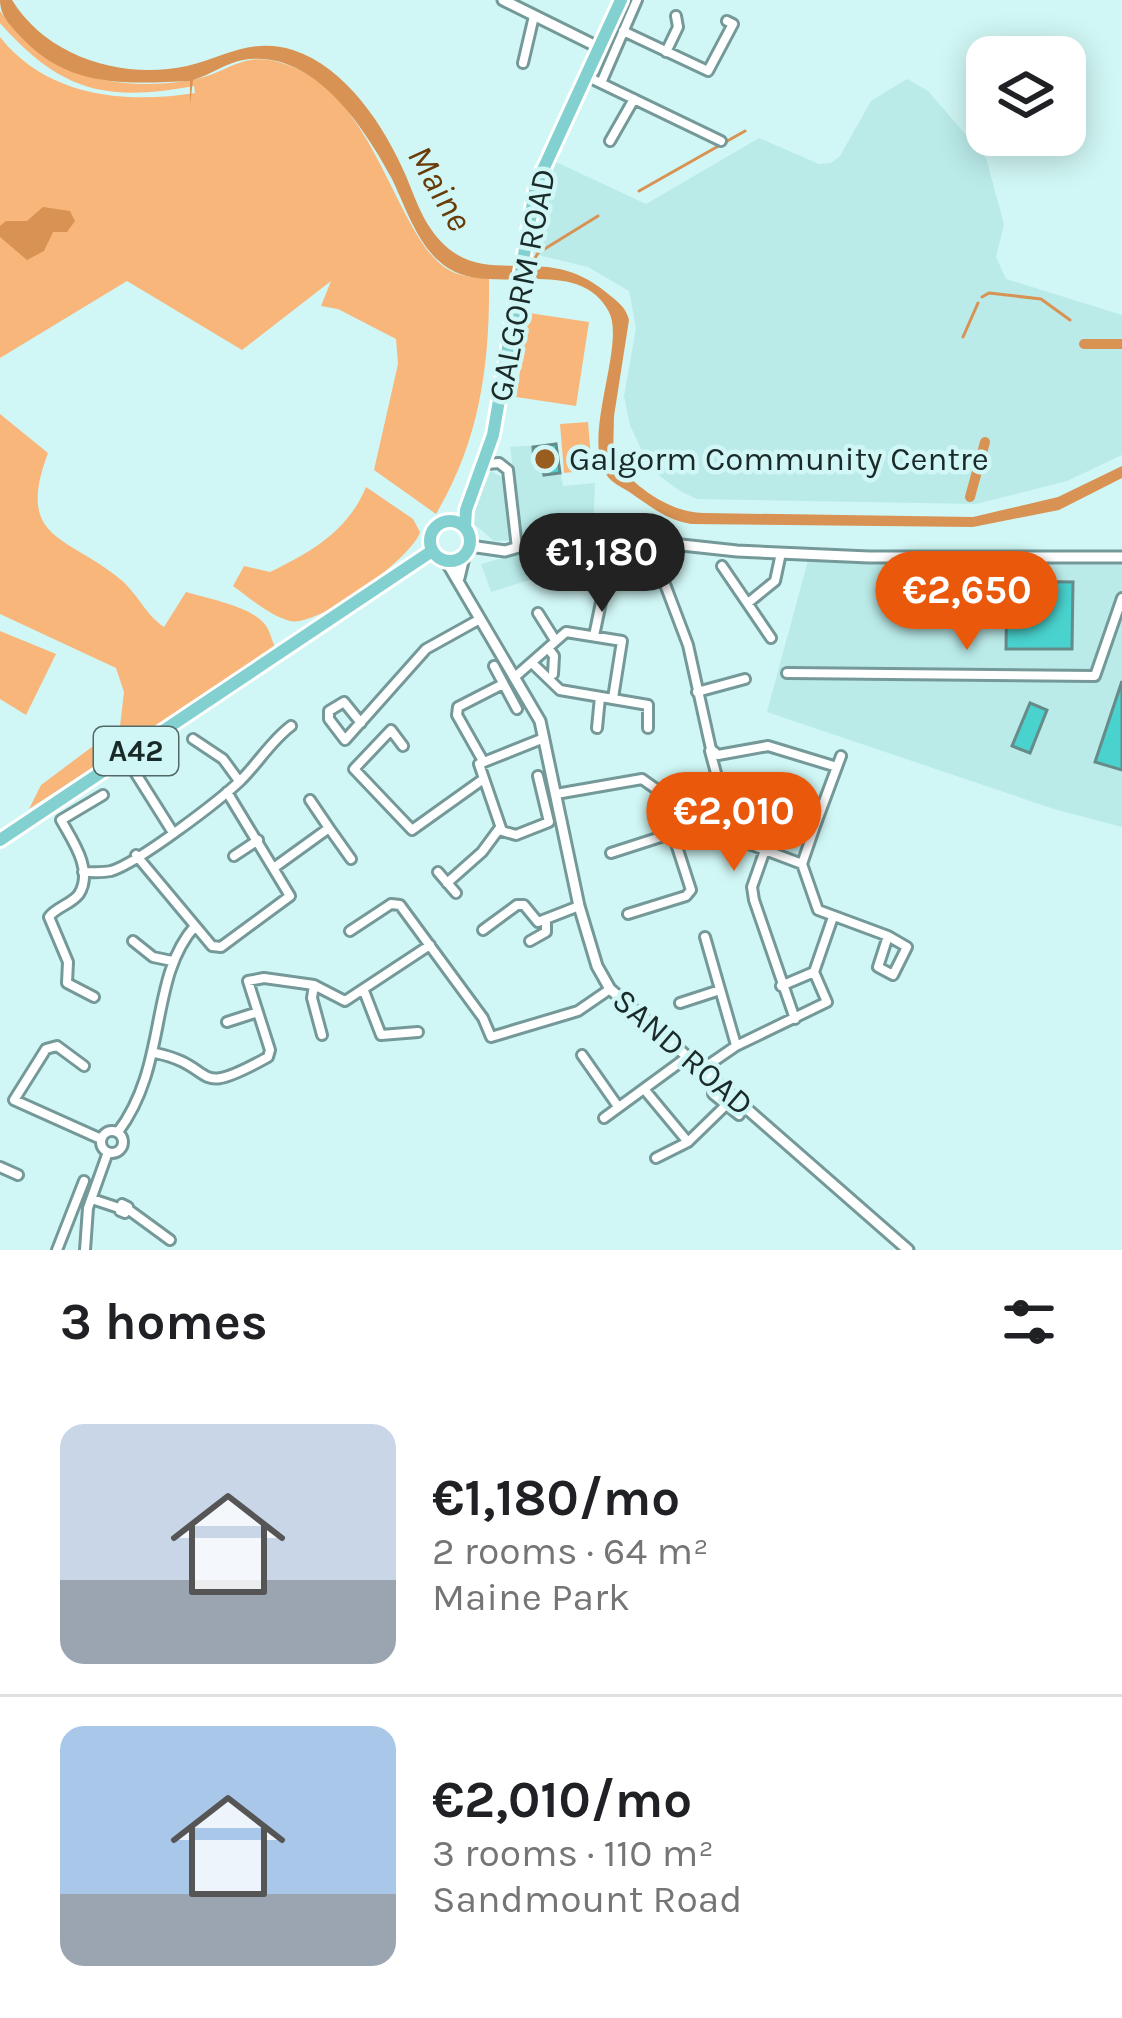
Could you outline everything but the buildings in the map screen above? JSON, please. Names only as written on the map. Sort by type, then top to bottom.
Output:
[{"type":"main road","name":"GALGORM ROAD","points":[[465,527],[466,509],[486,464],[522,255],[546,157],[621,0]]},
{"type":"main road","points":[[447,521],[466,509]]},
{"type":"main road","points":[[432,550],[446,561],[467,552],[465,527],[447,521]]},
{"type":"main road","name":"A42","points":[[0,840],[127,760],[432,550],[432,532],[447,521]]},
{"type":"street","points":[[502,0],[598,46]]},
{"type":"street","points":[[601,83],[637,0]]},
{"type":"street","points":[[523,63],[534,16]]},
{"type":"street","points":[[666,52],[678,27],[676,16]]},
{"type":"street","points":[[623,31],[710,71],[733,24],[727,21]]},
{"type":"street","points":[[585,75],[721,141]]},
{"type":"street","points":[[610,142],[634,99]]},
{"type":"street","points":[[486,464],[499,463],[508,470],[517,548]]},
{"type":"street","points":[[459,578],[467,552],[517,548],[561,535],[782,553],[1122,556]]},
{"type":"street","points":[[664,544],[663,579],[688,645],[716,773]]},
{"type":"street","points":[[748,603],[775,580],[782,553]]},
{"type":"street","name":"SAND ROAD","points":[[446,561],[540,721],[579,906],[597,966],[610,989],[908,1250]]},
{"type":"street","points":[[722,566],[771,638]]},
{"type":"street","points":[[594,636],[605,583]]},
{"type":"street","points":[[787,673],[1095,676],[1122,598]]},
{"type":"street","points":[[538,613],[551,644],[554,674]]},
{"type":"street","points":[[361,723],[344,702],[329,711],[329,719],[344,740],[361,723],[426,649],[480,619]]},
{"type":"street","points":[[546,629],[559,628]]},
{"type":"street","points":[[516,676],[566,632],[622,640],[614,698]]},
{"type":"street","points":[[532,663],[560,690],[648,705],[648,728]]},
{"type":"street","points":[[494,666],[517,710]]},
{"type":"street","points":[[697,692],[745,679]]},
{"type":"street","points":[[483,761],[457,715],[458,707],[503,684]]},
{"type":"street","points":[[597,728],[600,697]]},
{"type":"street","points":[[82,872],[108,872],[172,831],[227,792],[266,754],[272,740],[291,726]]},
{"type":"street","points":[[403,746],[391,730],[354,769],[412,830],[482,780]]},
{"type":"street","points":[[538,776],[547,825],[512,836],[499,829],[478,768],[483,761],[544,738]]},
{"type":"street","points":[[193,739],[223,759],[239,781]]},
{"type":"street","points":[[708,741],[718,755],[767,746],[837,767]]},
{"type":"street","points":[[841,756],[802,864],[811,901],[833,917],[888,936],[907,947],[893,975],[878,967],[888,936]]},
{"type":"street","points":[[127,760],[172,831]]},
{"type":"street","points":[[556,794],[643,779],[659,790],[689,893],[628,914]]},
{"type":"street","points":[[136,855],[212,946],[220,947],[290,896],[227,792]]},
{"type":"street","points":[[94,997],[67,983],[68,962],[49,916],[77,897],[82,872],[80,855],[61,820],[103,795]]},
{"type":"street","points":[[310,800],[351,859]]},
{"type":"street","points":[[802,864],[741,841],[743,829],[757,812],[774,810],[815,826]]},
{"type":"street","points":[[275,867],[329,828]]},
{"type":"street","points":[[447,883],[482,852],[499,829]]},
{"type":"street","points":[[611,853],[674,833]]},
{"type":"street","points":[[234,856],[258,840]]},
{"type":"street","points":[[765,850],[752,887],[781,986],[796,1019]]},
{"type":"street","points":[[438,872],[456,893]]},
{"type":"street","points":[[350,931],[396,903],[483,1018],[491,1037],[578,1011],[610,989]]},
{"type":"street","points":[[483,930],[517,905],[524,905],[534,919],[546,921],[579,906]]},
{"type":"street","points":[[701,1070],[736,1046],[825,1005],[815,973],[833,917]]},
{"type":"street","points":[[530,941],[546,932],[546,921]]},
{"type":"street","points":[[118,1132],[141,1098],[155,1053],[172,961],[195,926]]},
{"type":"street","points":[[705,938],[736,1046]]},
{"type":"street","points":[[133,941],[153,957],[172,961]]},
{"type":"street","points":[[155,1053],[217,1082],[268,1057],[270,1050],[248,981],[264,977],[314,985],[340,1001],[364,992],[430,945]]},
{"type":"street","points":[[781,986],[815,973]]},
{"type":"street","points":[[314,985],[312,998],[322,1035]]},
{"type":"street","points":[[680,1003],[720,990]]},
{"type":"street","points":[[364,992],[381,1036],[418,1032]]},
{"type":"street","points":[[227,1022],[258,1012]]},
{"type":"street","points":[[84,1066],[57,1046],[46,1049],[14,1100],[101,1139],[108,1152]]},
{"type":"street","points":[[582,1055],[617,1105]]},
{"type":"street","points":[[604,1118],[686,1058]]},
{"type":"street","points":[[644,1089],[688,1142]]},
{"type":"street","points":[[713,1094],[739,1115]]},
{"type":"street","points":[[656,1158],[688,1142],[726,1105]]},
{"type":"street","points":[[101,1139],[108,1131],[118,1132]]},
{"type":"street","points":[[85,1250],[92,1198],[108,1152],[123,1145],[118,1132]]},
{"type":"street","points":[[0,1167],[17,1175]]},
{"type":"street","points":[[57,1250],[84,1181]]},
{"type":"street","points":[[92,1198],[124,1209],[170,1240]]},
{"type":"shaded area","points":[[0,0],[12,0],[27,20],[66,50],[112,66],[162,70],[264,46],[293,50],[330,70],[375,119],[424,217],[453,252],[487,265],[565,270],[586,278],[623,308],[629,320],[614,416],[613,459],[641,488],[665,503],[703,513],[973,517],[1058,497],[1122,466],[1122,478],[1059,510],[973,527],[691,524],[668,517],[615,483],[602,466],[598,446],[613,328],[609,312],[595,295],[556,280],[488,279],[448,268],[421,239],[391,177],[350,114],[313,78],[291,66],[268,59],[230,64],[193,80],[190,104],[190,81],[101,80],[60,67],[15,30],[4,17]]},
{"type":"shaded area","points":[[0,11],[37,50],[82,74],[159,84],[265,59],[300,70],[350,114],[434,258],[457,274],[489,279],[479,401],[463,458],[436,514],[374,470],[398,364],[396,339],[338,309],[321,306],[331,281],[242,350],[127,281],[0,358],[0,37],[41,73],[89,92],[142,97],[195,93],[194,86],[110,91],[65,77],[22,46],[0,23]]},
{"type":"shaded area","points":[[907,79],[928,91],[966,135],[966,156],[986,158],[1004,224],[996,257],[1006,279],[1122,315],[1122,455],[1067,481],[976,504],[697,499],[650,469],[630,425],[624,396],[636,328],[629,291],[588,267],[529,253],[554,161],[646,204],[759,138],[819,164],[831,163],[840,156],[871,101]]},
{"type":"shaded area","points":[[43,207],[70,211],[75,221],[67,232],[53,232],[44,251],[27,260],[0,237],[0,226],[6,221],[27,221]]},
{"type":"shaded area","points":[[529,313],[589,322],[576,406],[516,397]]},
{"type":"shaded area","points":[[0,414],[48,453],[39,482],[42,520],[65,543],[120,579],[164,627],[186,592],[254,615],[268,629],[276,648],[29,809],[41,785],[120,726],[124,692],[116,668],[0,614]]},
{"type":"shaded area","points":[[588,422],[592,470],[564,473],[560,424]]},
{"type":"shaded area","points":[[556,444],[563,486],[595,483],[593,532],[562,530],[526,540],[494,541],[474,524],[472,514],[491,471],[503,478],[514,476],[510,447]]},
{"type":"shaded area","points":[[366,487],[413,519],[420,532],[401,557],[363,588],[321,614],[290,621],[233,586],[244,566],[270,572],[327,538],[349,516]]},
{"type":"shaded area","points":[[562,542],[564,569],[491,592],[481,564]]},
{"type":"shaded area","points":[[808,560],[1122,564],[1122,827],[1054,809],[767,712]]},
{"type":"shaded area","points":[[0,631],[56,654],[26,715],[0,699]]},
{"type":"waterway","points":[[639,191],[745,131]]},
{"type":"waterway","points":[[532,263],[538,253],[598,216]]},
{"type":"waterway","points":[[982,297],[989,293],[1041,299],[1070,320]]},
{"type":"waterway","points":[[963,337],[978,303]]},
{"type":"waterway","points":[[1084,344],[1122,344]]},
{"type":"waterway","points":[[970,497],[985,442]]},
{"type":"place","name":"Galgorm Community Centre","points":[[545,459]]},
{"type":"water label","name":"Maine","points":[[440,188]]}]
